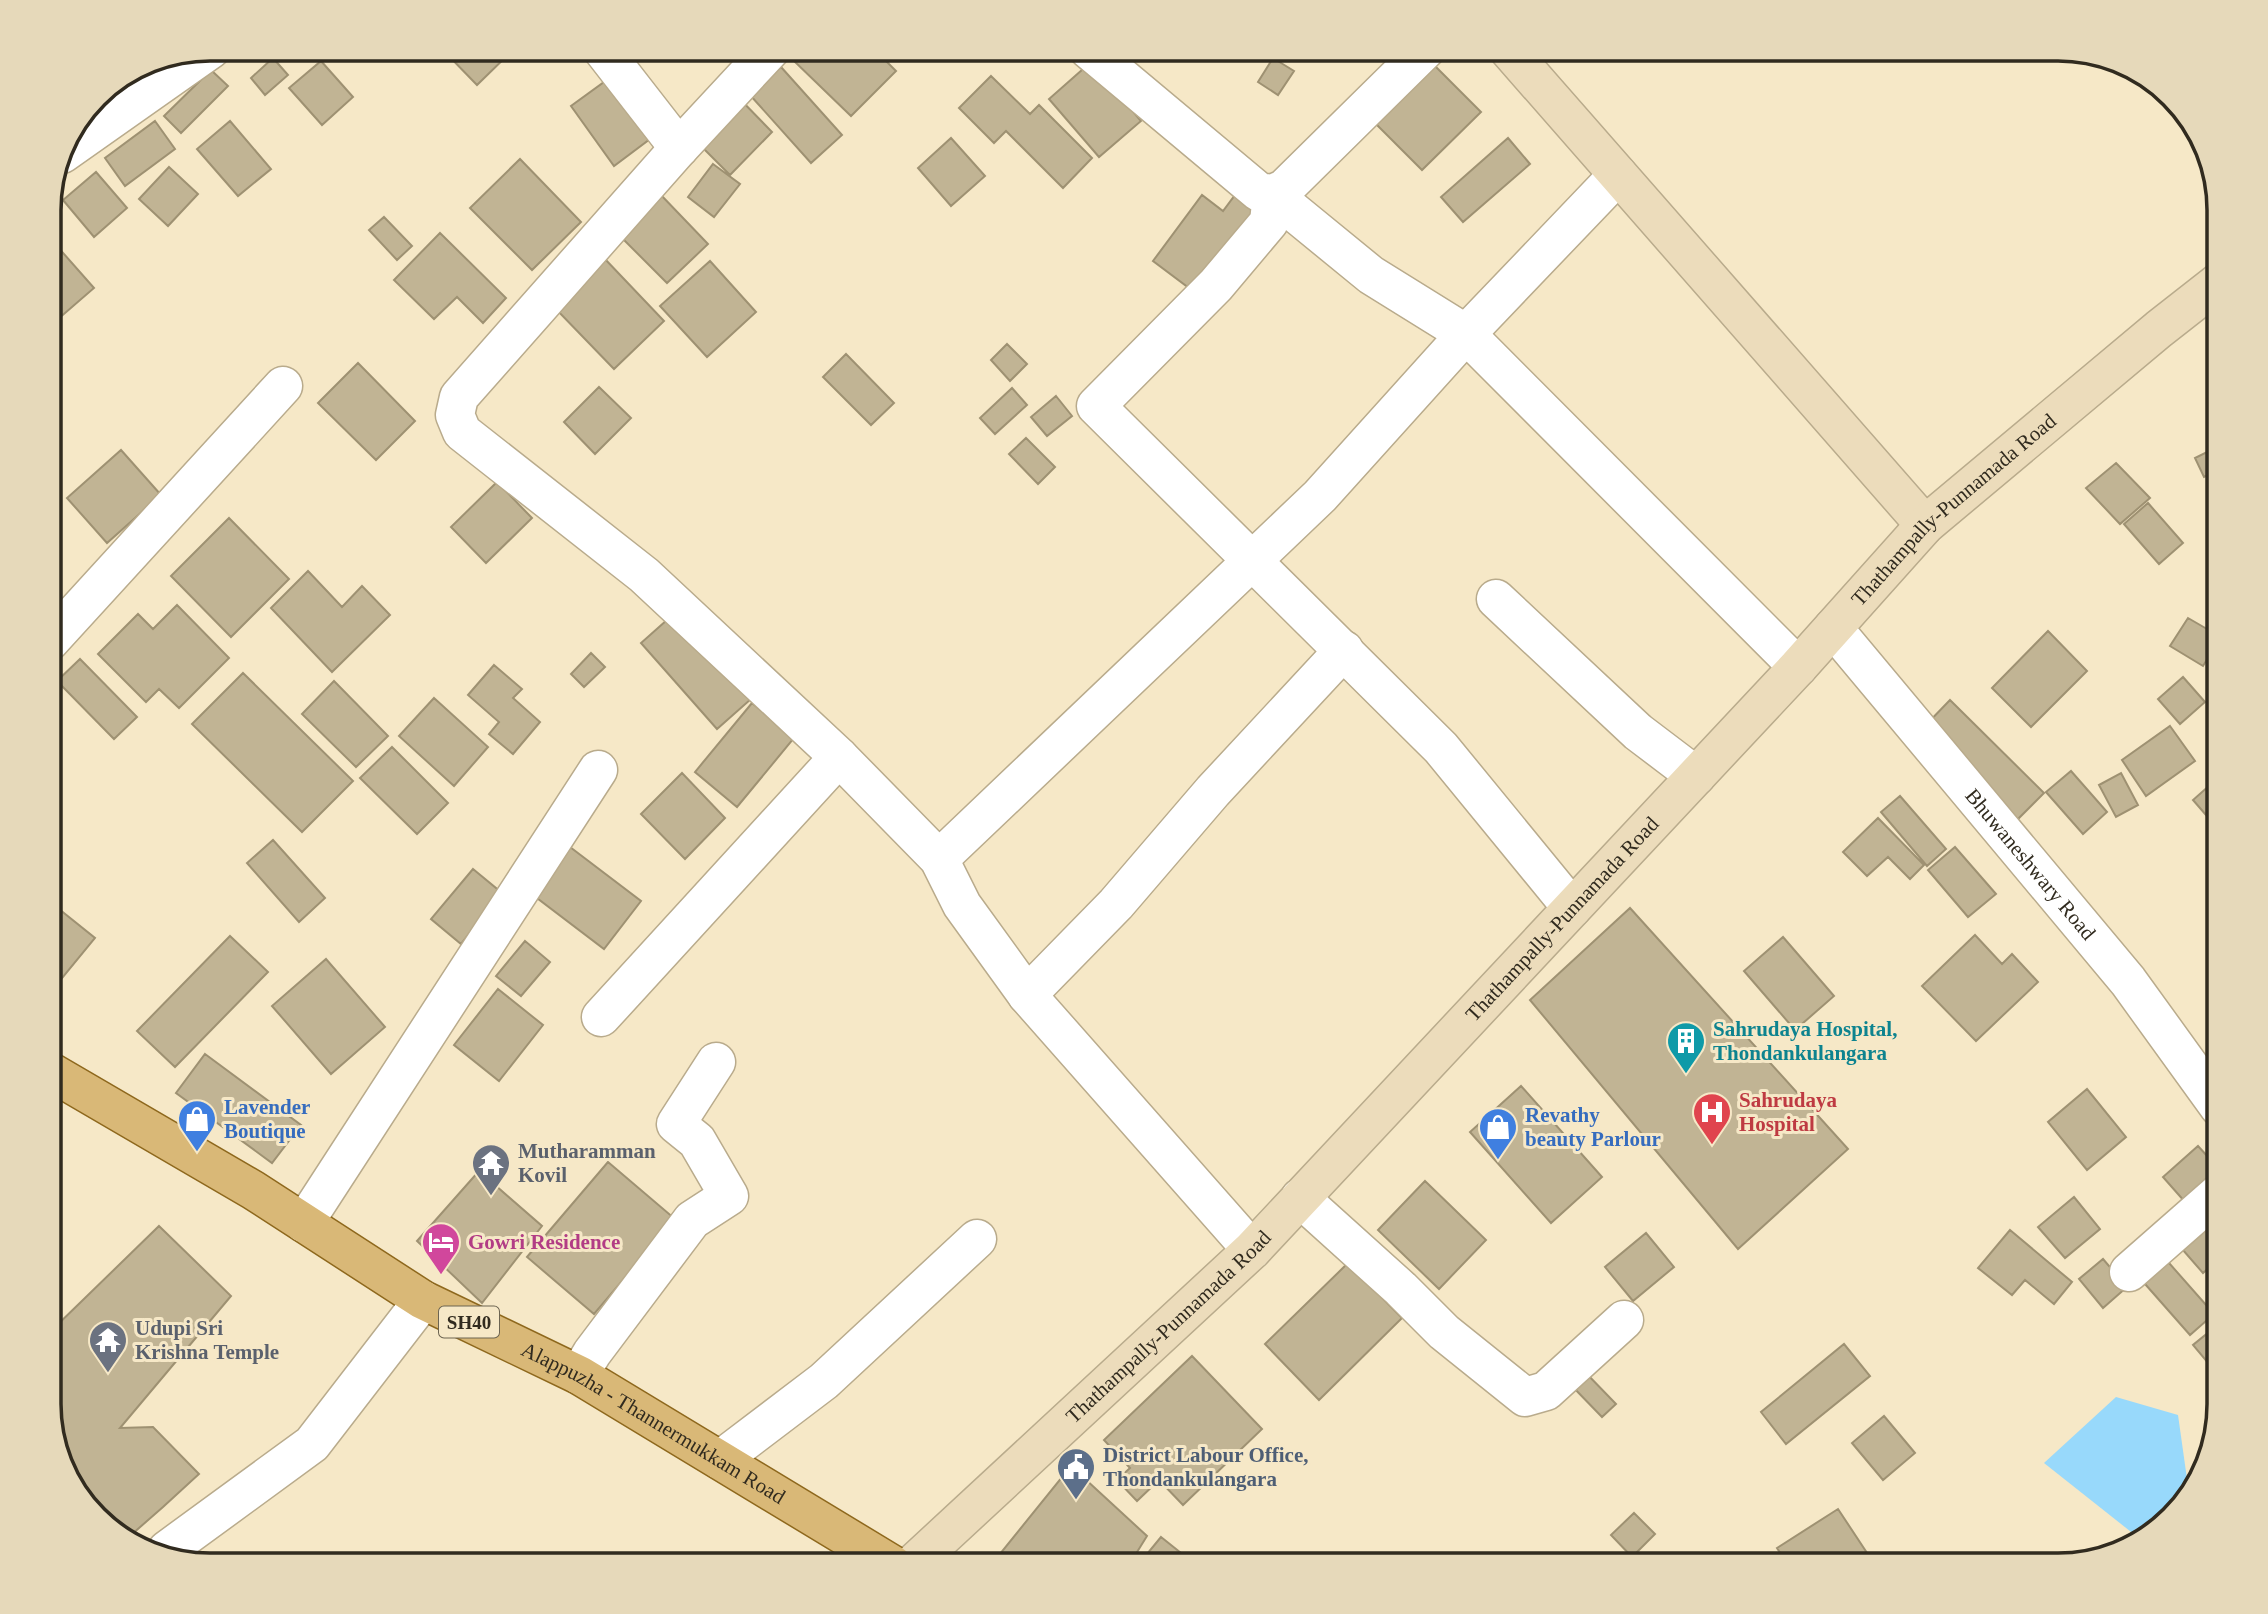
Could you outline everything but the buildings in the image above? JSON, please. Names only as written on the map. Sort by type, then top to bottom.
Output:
[{"type":"main road","points":[[1519,61],[1925,525]]},
{"type":"main road","name":"Thathampally-Punnamada Road","points":[[925,1553],[1252,1250],[1798,667],[1925,525],[2207,292]]},
{"type":"main road","name":"Alappuzha - Thannermukkam Road","points":[[62,1079],[253,1190],[423,1300],[579,1375],[873,1553]]},
{"type":"street","points":[[1272,194],[1284,189],[1413,61]]},
{"type":"street","points":[[613,62],[679,148]]},
{"type":"street","points":[[759,62],[679,148],[459,397],[454,415],[463,432],[643,575],[839,757],[939,859],[962,905],[1027,995],[1252,1250]]},
{"type":"street","points":[[1103,62],[1259,192],[1272,194],[1371,275],[1466,334],[1798,667]]},
{"type":"street","points":[[78,143],[191,63]]},
{"type":"street","points":[[939,859],[1320,496],[1466,334],[1618,175]]},
{"type":"street","points":[[1272,194],[1269,222],[1216,285],[1096,405],[1441,748],[1572,908]]},
{"type":"street","points":[[62,628],[283,386]]},
{"type":"street","points":[[1496,599],[1638,733],[1696,776]]},
{"type":"street","name":"Bhuwaneshwary Road","points":[[1833,628],[2128,981],[2207,1090]]},
{"type":"street","points":[[1027,995],[1116,904],[1213,791],[1344,650]]},
{"type":"street","points":[[601,1017],[839,757]]},
{"type":"street","points":[[304,1223],[598,770]]},
{"type":"street","points":[[579,1375],[592,1353],[692,1220],[729,1196],[697,1141],[676,1124],[716,1062]]},
{"type":"street","points":[[1300,1198],[1401,1289],[1444,1332],[1525,1397],[1546,1391],[1624,1320]]},
{"type":"street","points":[[2129,1272],[2207,1204]]},
{"type":"street","points":[[720,1460],[824,1381],[977,1239]]},
{"type":"street","points":[[170,1548],[312,1444],[423,1300]]},
{"type":"water","points":[[2116,1397],[2178,1415],[2187,1478],[2156,1516],[2132,1533],[2044,1463]]},
{"type":"place","name":"Sahrudaya Hospital, Thondankulangara","points":[[1686,1075]]},
{"type":"place","name":"Sahrudaya Hospital","points":[[1712,1146]]},
{"type":"place","name":"Lavender Boutique","points":[[197,1153]]},
{"type":"place","name":"Revathy beauty Parlour","points":[[1498,1161]]},
{"type":"place","name":"Mutharamman Kovil","points":[[491,1197]]},
{"type":"place","name":"Gowri Residence","points":[[441,1276]]},
{"type":"place","name":"Udupi Sri Krishna Temple","points":[[108,1374]]},
{"type":"place","name":"District Labour Office, Thondankulangara","points":[[1076,1501]]}]
